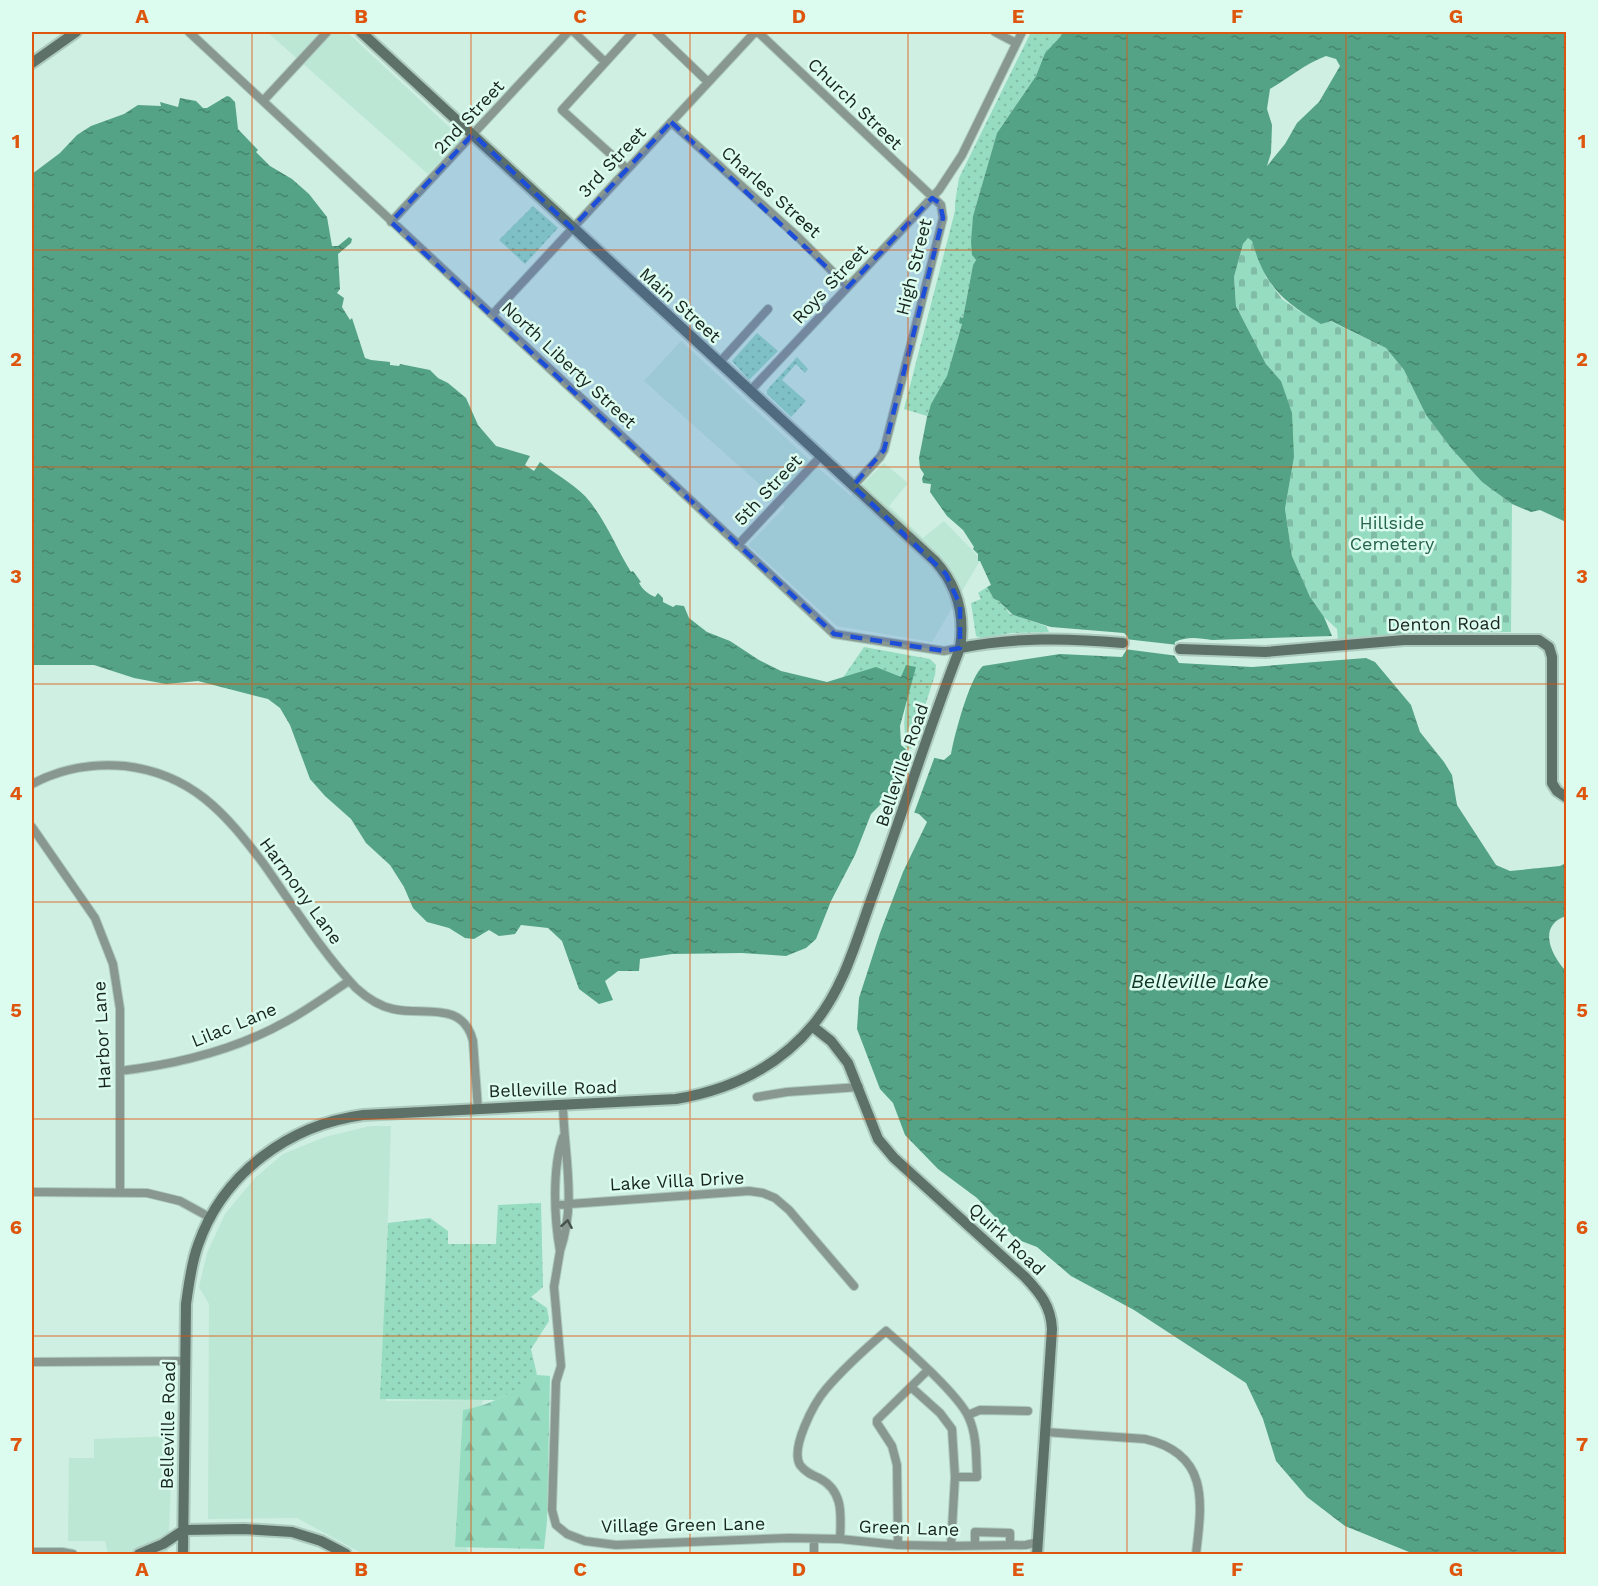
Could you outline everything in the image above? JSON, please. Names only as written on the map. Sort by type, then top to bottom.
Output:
[{"type":"main road","points":[[32,63],[76,32]]},
{"type":"main road","name":"Main Street","points":[[361,32],[941,567],[955,590],[961,612]]},
{"type":"main road","name":"Belleville Road","points":[[183,1554],[186,1304],[198,1244],[229,1189],[252,1164],[279,1144],[310,1128],[338,1119],[363,1115],[676,1099],[736,1083],[771,1063],[812,1026],[832,999],[845,971],[960,648],[963,627],[961,612]]},
{"type":"main road","points":[[960,648],[1024,639],[1123,643]]},
{"type":"main road","name":"Denton Road","points":[[1180,649],[1265,652],[1404,640],[1539,640],[1548,647],[1552,657],[1552,783],[1557,791],[1566,797]]},
{"type":"main road","name":"Quirk Road","points":[[812,1026],[841,1051],[859,1087],[878,1139],[894,1158],[1025,1277],[1044,1299],[1051,1315],[1052,1329],[1037,1554]]},
{"type":"main road","points":[[139,1554],[163,1544],[184,1530],[285,1531],[321,1541],[346,1554]]},
{"type":"street","name":"North Liberty Street","points":[[189,32],[834,634],[944,651],[960,648]]},
{"type":"street","points":[[263,101],[327,32]]},
{"type":"street","name":"2nd Street","points":[[391,222],[568,32]]},
{"type":"street","points":[[574,32],[604,62]]},
{"type":"street","points":[[626,168],[562,110],[633,32]]},
{"type":"street","points":[[656,32],[708,82]]},
{"type":"street","name":"3rd Street","points":[[493,314],[626,168],[756,32]]},
{"type":"street","name":"Church Street","points":[[756,32],[933,198]]},
{"type":"street","points":[[995,32],[1016,43]]},
{"type":"street","name":"High Street","points":[[853,486],[884,450],[943,218],[942,205],[933,198],[962,154],[1022,32]]},
{"type":"street","name":"Charles Street","points":[[671,122],[812,250],[848,286]]},
{"type":"street","name":"Roys Street","points":[[750,392],[933,198]]},
{"type":"street","points":[[719,363],[768,309]]},
{"type":"street","name":"5th Street","points":[[738,545],[820,456]]},
{"type":"street","name":"Harmony Lane","points":[[32,784],[48,776],[74,769],[119,766],[163,775],[198,793],[219,809],[233,824],[349,981],[365,996],[384,1007],[402,1011],[441,1012],[463,1022],[473,1041],[478,1109]]},
{"type":"street","name":"Harbor Lane","points":[[32,827],[84,899],[109,951],[118,993],[120,1192]]},
{"type":"street","name":"Lilac Lane","points":[[120,1071],[180,1062],[242,1042],[288,1021],[349,981]]},
{"type":"street","points":[[757,1096],[859,1087]]},
{"type":"street","points":[[560,1251],[570,1203],[567,1149],[563,1137],[563,1105]]},
{"type":"street","points":[[560,1251],[556,1205],[558,1151],[563,1137]]},
{"type":"street","name":"Lake Villa Drive","points":[[556,1205],[745,1191],[763,1193],[775,1198],[789,1210],[854,1286]]},
{"type":"street","points":[[32,1192],[147,1193],[169,1197],[211,1218]]},
{"type":"street","name":"Village Green Lane","points":[[560,1251],[554,1287],[561,1366],[556,1382],[552,1510],[556,1525],[567,1534],[585,1541],[616,1545],[814,1539]]},
{"type":"street","points":[[840,1539],[841,1506],[833,1489],[821,1479],[810,1474],[799,1463],[797,1455],[801,1432],[823,1391],[886,1331],[902,1343],[969,1415],[976,1441],[977,1477],[955,1477]]},
{"type":"street","points":[[32,1362],[185,1362]]},
{"type":"street","points":[[898,1545],[897,1465],[892,1446],[877,1423],[881,1415],[928,1370]]},
{"type":"street","points":[[911,1387],[940,1413],[952,1430],[955,1477],[951,1546]]},
{"type":"street","points":[[969,1415],[980,1410],[1028,1411]]},
{"type":"street","points":[[1045,1432],[1133,1437],[1157,1442],[1175,1451],[1195,1475],[1200,1494],[1196,1554]]},
{"type":"street","points":[[975,1544],[975,1533],[1010,1533],[1006,1545]]},
{"type":"street","points":[[814,1539],[814,1554]]},
{"type":"street","name":"Green Lane","points":[[814,1539],[951,1546],[1026,1545],[1038,1542]]},
{"type":"street","points":[[32,1552],[73,1554]]},
{"type":"highlighted area","points":[[671,122],[848,287],[932,198],[940,203],[943,218],[884,450],[853,486],[946,574],[960,605],[960,648],[944,651],[834,634],[391,222],[473,134],[572,228]]},
{"type":"shaded area","points":[[267,32],[347,32],[462,139],[428,174]]},
{"type":"shaded area","points":[[681,341],[851,496],[884,463],[908,483],[889,506],[923,538],[944,521],[981,559],[932,642],[837,626],[748,545],[785,507],[644,381]]},
{"type":"shaded area","points":[[370,1126],[391,1126],[385,1303],[386,1401],[483,1400],[461,1502],[462,1540],[470,1554],[363,1554],[297,1518],[208,1519],[209,1304],[199,1287],[207,1253],[225,1214],[255,1178],[283,1154],[325,1137]]},
{"type":"shaded area","points":[[173,1436],[168,1554],[108,1554],[105,1541],[68,1541],[69,1458],[94,1458],[94,1439]]},
{"type":"green space","points":[[1031,32],[1063,32],[1045,53],[1036,76],[997,133],[973,216],[972,255],[976,260],[973,265],[963,318],[961,317],[962,324],[947,377],[931,404],[927,416],[904,409],[955,211],[959,178]]},
{"type":"green space","points":[[533,206],[558,228],[525,264],[499,240]]},
{"type":"green space","name":"Hillside Cemetery","points":[[1248,238],[1252,240],[1266,277],[1282,299],[1299,311],[1330,321],[1386,348],[1404,370],[1426,415],[1451,448],[1482,482],[1512,504],[1511,632],[1444,633],[1338,640],[1337,629],[1324,617],[1310,598],[1292,556],[1285,509],[1294,457],[1281,381],[1266,364],[1236,306],[1234,277],[1243,244]]},
{"type":"green space","points":[[757,333],[778,351],[749,380],[732,361]]},
{"type":"green space","points":[[797,357],[808,369],[805,373],[796,364],[782,380],[806,401],[791,417],[767,394],[767,390]]},
{"type":"green space","points":[[987,587],[994,599],[1001,602],[1010,614],[1046,626],[1049,632],[1012,633],[981,638],[976,636],[971,603],[981,599],[978,593]]},
{"type":"green space","points":[[864,647],[930,659],[936,665],[935,675],[911,749],[905,747],[907,740],[904,724],[906,704],[915,667],[901,677],[842,679]]},
{"type":"green space","points":[[541,1203],[543,1287],[531,1297],[547,1308],[549,1321],[531,1349],[537,1375],[521,1388],[496,1400],[380,1399],[388,1223],[430,1218],[448,1231],[448,1244],[496,1244],[498,1205]]},
{"type":"green space","points":[[537,1375],[550,1376],[547,1521],[544,1549],[455,1547],[463,1410],[502,1397]]},
{"type":"water","name":"Belleville Lake","points":[[1063,32],[1566,32],[1566,522],[1540,510],[1531,512],[1512,504],[1482,482],[1451,448],[1426,415],[1404,370],[1386,348],[1331,321],[1321,324],[1296,308],[1269,281],[1252,241],[1248,238],[1243,244],[1234,277],[1236,306],[1266,364],[1281,381],[1292,413],[1294,457],[1285,509],[1292,556],[1310,597],[1324,617],[1332,636],[1212,640],[1189,638],[1175,642],[1174,655],[1179,663],[1252,667],[1366,658],[1375,662],[1411,705],[1420,732],[1452,775],[1457,805],[1496,865],[1510,871],[1560,866],[1566,863],[1566,916],[1557,921],[1549,934],[1552,949],[1566,971],[1566,1554],[1414,1554],[1345,1526],[1307,1497],[1276,1461],[1263,1419],[1246,1383],[1134,1310],[1071,1276],[1037,1247],[1016,1239],[977,1198],[938,1169],[905,1135],[893,1103],[880,1089],[857,1029],[859,998],[880,933],[903,872],[927,822],[919,814],[882,803],[871,814],[855,855],[831,901],[816,939],[806,948],[786,956],[742,953],[672,954],[640,959],[639,971],[618,971],[605,981],[613,1000],[599,1004],[579,989],[562,941],[548,928],[521,925],[515,934],[499,936],[489,930],[474,939],[465,938],[449,928],[427,922],[413,908],[404,887],[390,865],[366,843],[351,819],[310,779],[290,725],[280,708],[268,699],[198,681],[166,684],[134,678],[94,665],[32,665],[32,174],[60,153],[77,135],[91,126],[124,114],[138,105],[161,106],[160,102],[178,107],[180,98],[196,101],[203,108],[207,108],[227,96],[235,102],[238,129],[258,150],[256,152],[270,166],[292,179],[309,194],[327,217],[332,246],[338,246],[349,237],[352,239],[351,243],[338,254],[340,289],[337,293],[344,298],[342,307],[350,320],[352,318],[365,358],[390,362],[390,365],[399,366],[400,364],[430,370],[438,378],[448,383],[466,398],[478,425],[496,446],[530,456],[525,465],[534,471],[540,462],[585,496],[599,514],[631,572],[633,571],[641,582],[639,583],[644,590],[655,597],[658,593],[663,598],[663,602],[673,607],[684,606],[689,618],[707,632],[730,641],[781,671],[827,682],[876,667],[901,677],[906,665],[916,667],[900,726],[901,745],[909,752],[944,760],[951,754],[968,693],[983,666],[1060,654],[1122,657],[1127,649],[1128,637],[1124,633],[1051,627],[1013,615],[994,599],[987,587],[991,585],[978,561],[978,554],[973,549],[974,547],[963,530],[947,516],[930,492],[931,484],[923,483],[924,474],[920,468],[919,458],[931,404],[947,376],[962,324],[959,323],[960,317],[963,318],[973,265],[976,260],[972,255],[971,242],[973,216],[997,133],[1036,76],[1045,53]],"holes":[[[1326,56],[1336,59],[1340,66],[1319,102],[1297,123],[1285,144],[1267,166],[1271,153],[1272,125],[1267,109],[1270,89],[1318,59]]]},
{"type":"pier","points":[[1125,639],[1178,645],[1178,656],[1124,649]]},
{"type":"pier","points":[[909,749],[935,756],[913,816],[889,808]]}]
